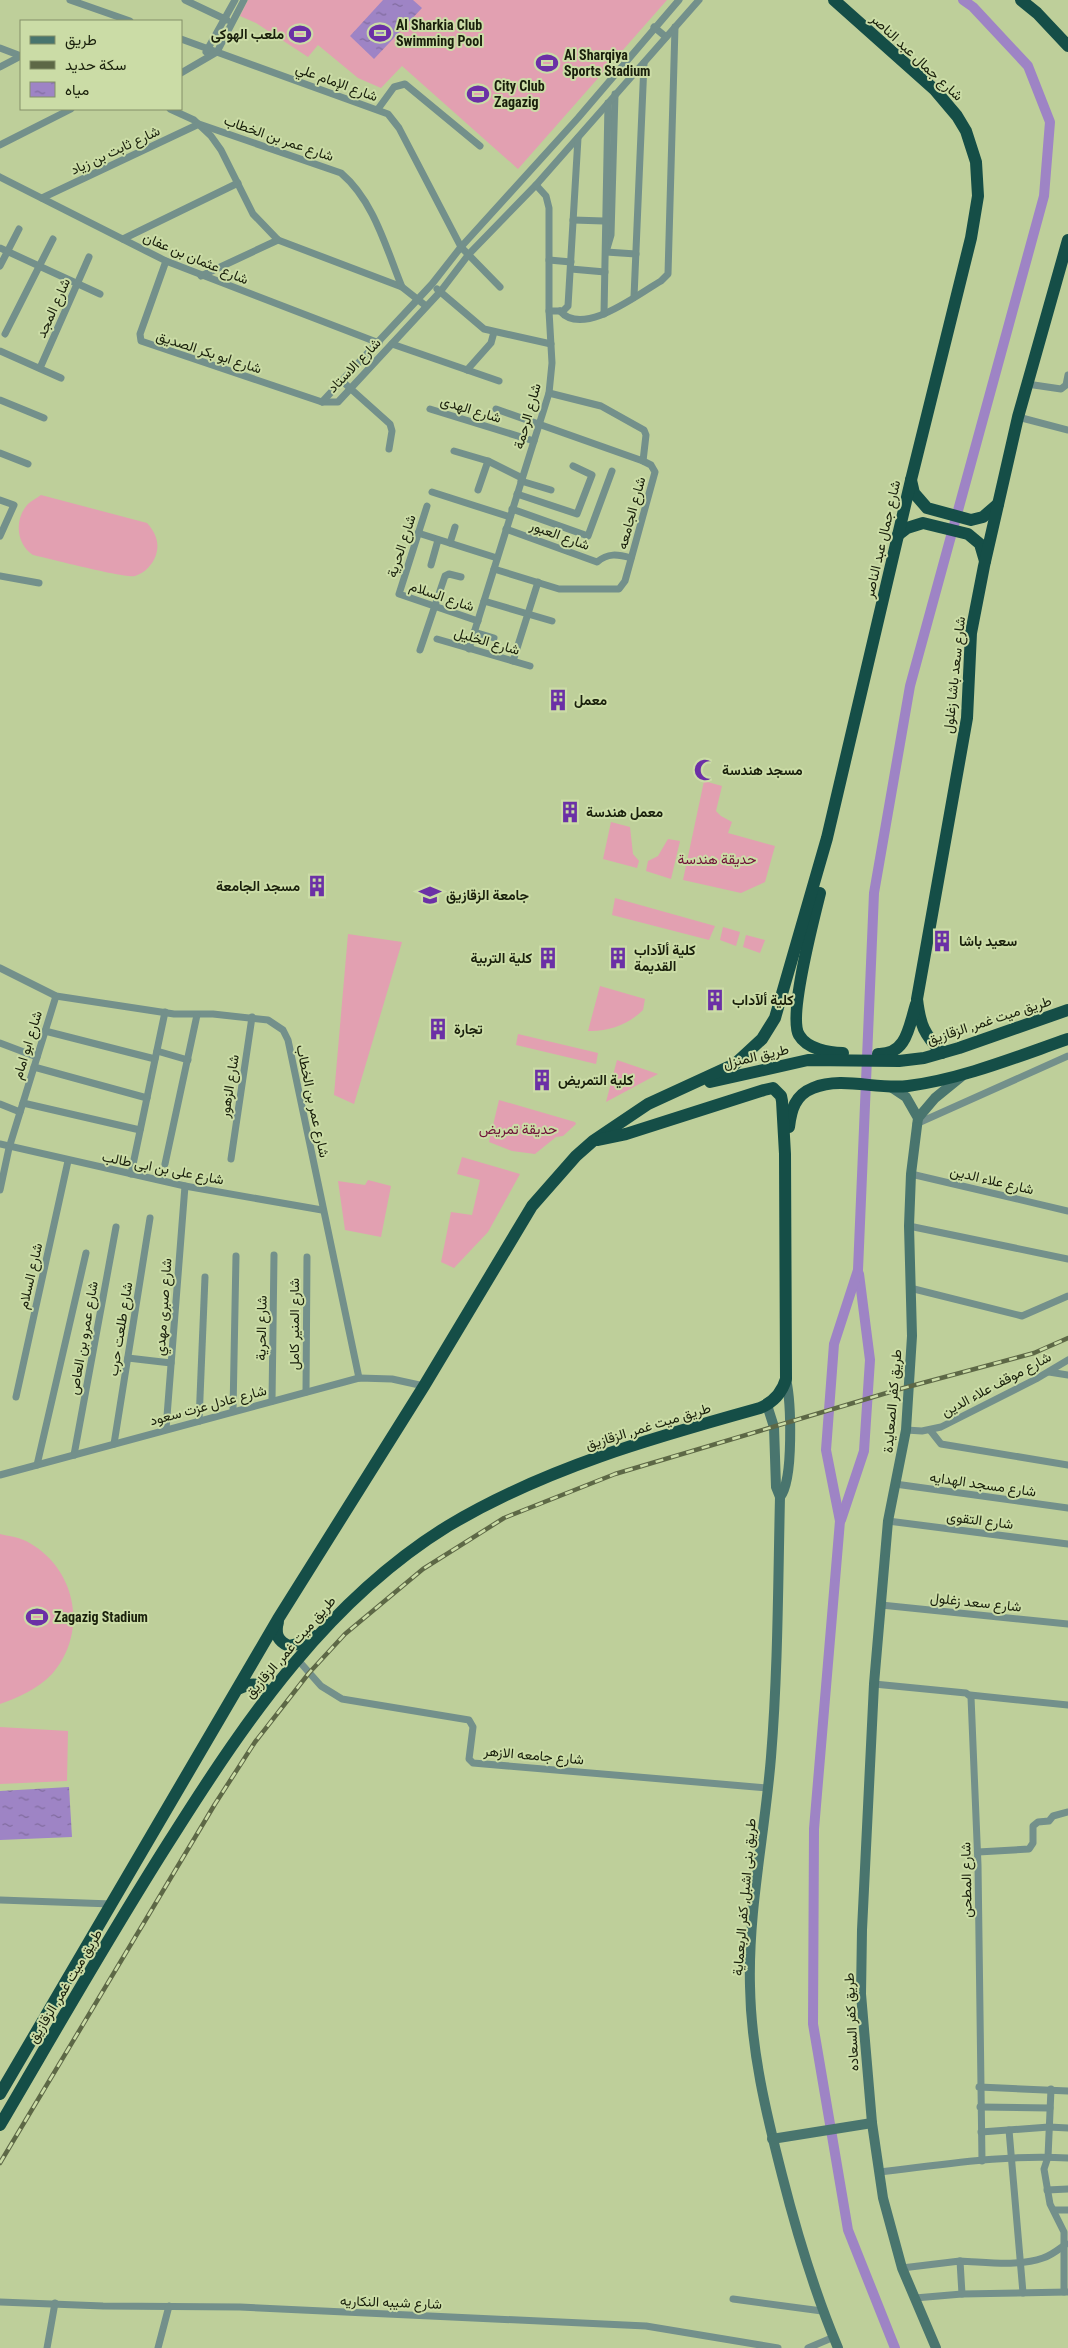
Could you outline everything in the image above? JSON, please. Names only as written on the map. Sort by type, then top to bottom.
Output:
[{"type":"highway","name":"شارع جمال عبد الناصر","points":[[683,1088],[735,1064],[754,1048],[769,1028],[780,1004],[819,866],[976,212],[978,179],[976,162],[966,130],[947,102],[834,0]]},
{"type":"highway","points":[[1021,0],[1037,12],[1067,42]]},
{"type":"highway","name":"شارع سعد باشا زغلول","points":[[942,1053],[928,1039],[920,1023],[917,999],[967,718],[971,633],[984,566],[1018,417],[1068,240]]},
{"type":"highway","points":[[911,480],[914,493],[927,508],[970,520],[983,517],[998,504]]},
{"type":"highway","points":[[898,536],[907,528],[923,523],[968,534],[980,544],[985,558],[984,566]]},
{"type":"highway","points":[[819,866],[823,885],[809,940],[797,1005],[796,1026],[799,1036],[808,1044],[836,1056]]},
{"type":"highway","points":[[889,1057],[904,1042],[917,999]]},
{"type":"highway","name":"طريق ميت غمر, الزقازيق","points":[[836,1056],[889,1057],[910,1060],[942,1053],[1068,1010]]},
{"type":"highway","points":[[785,1154],[791,1112],[795,1101],[814,1087],[834,1084],[906,1086],[967,1072],[1068,1039]]},
{"type":"highway","name":"طريق المنزل","points":[[683,1088],[793,1063],[836,1056]]},
{"type":"highway","name":"طريق ميت غمر, الزقازيق","points":[[0,2094],[240,1688],[278,1619],[424,1386],[532,1206],[576,1156],[593,1141],[636,1111],[683,1088]]},
{"type":"highway","points":[[593,1141],[626,1134],[686,1113],[773,1088],[780,1096],[782,1101],[785,1154],[786,1379],[779,1394],[766,1405]]},
{"type":"highway","name":"طريق ميت غمر, الزقازيق","points":[[0,2125],[156,1861],[233,1742],[268,1695],[331,1620],[375,1579],[416,1547],[502,1497],[560,1470],[620,1448],[766,1405]]},
{"type":"highway","points":[[278,1619],[276,1632],[278,1639],[289,1646],[301,1643],[331,1620]]},
{"type":"highway","points":[[240,1688],[257,1684],[263,1687],[268,1695]]},
{"type":"street","points":[[70,0],[127,20]]},
{"type":"street","points":[[185,0],[232,22]]},
{"type":"street","points":[[200,61],[209,49],[235,0]]},
{"type":"street","points":[[182,72],[217,52],[244,0]]},
{"type":"street","name":"شارع الاستاد","points":[[679,0],[578,118],[461,246],[418,300],[322,402],[330,404],[338,402],[351,389],[440,292],[469,254],[536,185],[699,0]]},
{"type":"street","points":[[654,27],[666,37]]},
{"type":"street","points":[[560,311],[574,320],[590,320],[661,281],[669,270],[675,27]]},
{"type":"street","name":"شارع الإمام علي","points":[[182,39],[388,114],[399,128],[461,246],[500,287]]},
{"type":"street","points":[[0,48],[20,56]]},
{"type":"street","points":[[0,67],[20,57]]},
{"type":"street","points":[[634,296],[644,63]]},
{"type":"street","points":[[378,109],[394,87],[406,84],[480,146]]},
{"type":"street","points":[[606,252],[611,236],[615,94]]},
{"type":"street","points":[[604,314],[606,252],[604,221],[608,103]]},
{"type":"street","points":[[0,145],[69,110]]},
{"type":"street","name":"شارع عمر بن الخطاب","points":[[172,110],[199,124],[340,173],[352,182],[373,215],[402,287]]},
{"type":"street","points":[[578,118],[588,127]]},
{"type":"street","name":"شارع عمر بن الخطاب","points":[[199,124],[217,143],[253,214],[278,240],[402,287],[426,306]]},
{"type":"street","name":"شارع ثابت بن زياد","points":[[42,198],[199,124]]},
{"type":"street","points":[[549,311],[560,311],[568,306],[578,138]]},
{"type":"street","name":"شارع عثمان بن عفان","points":[[0,177],[166,261],[201,276],[377,342],[499,381]]},
{"type":"street","points":[[123,239],[238,183]]},
{"type":"street","name":"شارع الرحمة","points":[[469,649],[549,393],[551,344],[548,204],[543,192],[536,185]]},
{"type":"street","points":[[573,220],[604,221]]},
{"type":"street","points":[[0,266],[19,229]]},
{"type":"street","points":[[6,334],[53,239]]},
{"type":"street","points":[[201,276],[278,240]]},
{"type":"street","points":[[0,248],[100,294]]},
{"type":"street","points":[[606,252],[636,254]]},
{"type":"street","name":"شارع المجد","points":[[40,368],[89,257]]},
{"type":"street","points":[[549,260],[605,272]]},
{"type":"street","name":"شارع ابو بكر الصديق","points":[[166,261],[140,334],[141,341],[322,402]]},
{"type":"street","points":[[432,284],[480,326],[494,332],[518,335],[551,344]]},
{"type":"street","points":[[467,370],[489,346],[494,332]]},
{"type":"street","points":[[0,351],[61,378]]},
{"type":"street","points":[[1027,384],[1061,389],[1066,385],[1068,375]]},
{"type":"street","points":[[342,381],[390,424],[392,431],[389,449]]},
{"type":"street","points":[[549,393],[601,406],[644,430],[646,434],[643,461]]},
{"type":"street","points":[[0,400],[44,418]]},
{"type":"street","name":"شارع الجامعه","points":[[496,408],[651,464],[655,472],[624,584],[619,589],[586,587],[564,590],[538,582]]},
{"type":"street","name":"شارع الهدى","points":[[430,409],[534,441]]},
{"type":"street","points":[[1018,417],[1068,430]]},
{"type":"street","points":[[454,451],[488,461],[522,479],[551,490]]},
{"type":"street","points":[[0,453],[28,464]]},
{"type":"street","points":[[478,490],[488,461]]},
{"type":"street","points":[[517,494],[577,514],[592,475],[573,466]]},
{"type":"street","points":[[512,509],[588,536],[612,470]]},
{"type":"street","points":[[432,492],[510,517]]},
{"type":"street","points":[[0,500],[14,505],[0,536]]},
{"type":"street","name":"شارع الحرية","points":[[399,594],[428,506]]},
{"type":"street","points":[[450,543],[455,527]]},
{"type":"street","name":"شارع العبور","points":[[506,529],[597,562],[602,557],[614,554],[631,558]]},
{"type":"street","points":[[418,534],[497,558]]},
{"type":"street","points":[[431,565],[438,540]]},
{"type":"street","points":[[494,569],[538,582],[513,661]]},
{"type":"street","points":[[420,650],[446,575],[450,574],[461,577]]},
{"type":"street","points":[[0,576],[39,583]]},
{"type":"street","name":"شارع السلام","points":[[399,594],[478,621]]},
{"type":"street","points":[[484,601],[552,621]]},
{"type":"street","points":[[474,632],[494,638]]},
{"type":"street","name":"شارع الخليل","points":[[437,639],[530,666]]},
{"type":"street","name":"شارع عمر بن الخطاب","points":[[0,968],[56,996],[165,1012],[252,1017],[274,1022],[286,1034],[359,1378]]},
{"type":"street","name":"شارع ابو امام","points":[[0,1189],[9,1148],[56,996]]},
{"type":"street","points":[[131,1174],[165,1012]]},
{"type":"street","points":[[165,1164],[197,1015]]},
{"type":"street","name":"شارع الزهور","points":[[231,1160],[252,1017]]},
{"type":"street","points":[[45,1031],[188,1060]]},
{"type":"street","points":[[0,1043],[37,1057]]},
{"type":"street","points":[[917,1121],[1068,1056]]},
{"type":"street","points":[[34,1067],[147,1098]]},
{"type":"street","points":[[917,1121],[935,1098],[967,1072]]},
{"type":"street","points":[[890,1087],[906,1097],[917,1121]]},
{"type":"street","points":[[23,1103],[140,1130]]},
{"type":"street","points":[[0,1104],[20,1112]]},
{"type":"street","name":"طريق كفر الصعايدة","points":[[874,1684],[888,1521],[906,1430],[911,1352],[909,1226],[911,1174],[917,1121]]},
{"type":"street","name":"شارع على بن ابى طالب","points":[[0,1144],[9,1148],[185,1186],[322,1210]]},
{"type":"street","name":"شارع السلام","points":[[16,1397],[68,1161]]},
{"type":"street","name":"شارع علاء الدين","points":[[911,1174],[1068,1211]]},
{"type":"street","name":"شارع صبرى مهدي","points":[[166,1429],[185,1186]]},
{"type":"street","name":"شارع طلعت حرب","points":[[114,1444],[150,1218]]},
{"type":"street","points":[[909,1226],[1068,1259]]},
{"type":"street","name":"شارع عمرو بن العاص","points":[[74,1455],[116,1227]]},
{"type":"street","points":[[37,1465],[86,1253]]},
{"type":"street","name":"شارع الحرية","points":[[272,1401],[274,1255]]},
{"type":"street","points":[[233,1412],[236,1256]]},
{"type":"street","name":"شارع المنير كامل","points":[[306,1392],[307,1257]]},
{"type":"street","points":[[199,1421],[205,1277]]},
{"type":"street","points":[[910,1288],[1022,1316],[1068,1296]]},
{"type":"street","points":[[128,1358],[172,1363]]},
{"type":"street","name":"شارع موقف علاء الدين","points":[[906,1430],[930,1430],[954,1421],[1049,1372],[1068,1360]]},
{"type":"street","points":[[1049,1372],[1068,1375]]},
{"type":"street","name":"شارع عادل عزت سعود","points":[[0,1475],[359,1378],[392,1379],[424,1386]]},
{"type":"street","points":[[766,1405],[774,1427],[776,1487],[780,1496],[784,1493],[788,1477],[791,1422],[786,1379]]},
{"type":"street","points":[[930,1430],[941,1444],[1068,1466]]},
{"type":"street","name":"شارع مسجد الهدايه","points":[[895,1484],[1068,1508]]},
{"type":"street","name":"طريق بنى اشبل, كفر الربعماية","points":[[780,1496],[776,1667],[768,1788],[755,1898],[750,1986],[756,2056],[772,2139],[799,2241],[822,2311],[838,2348]]},
{"type":"street","name":"شارع التقوى","points":[[888,1521],[1068,1544]]},
{"type":"street","name":"شارع سعد زغلول","points":[[881,1605],[1068,1624]]},
{"type":"street","name":"شارع جامعه الازهر","points":[[298,1660],[320,1686],[342,1698],[469,1720],[473,1728],[469,1759],[473,1763],[768,1788]]},
{"type":"street","points":[[874,1684],[1068,1705]]},
{"type":"street","name":"طريق كفر السعاده","points":[[874,1684],[861,1962],[863,2034],[872,2123],[888,2221],[902,2268],[936,2348]]},
{"type":"street","name":"شارع المطحن","points":[[970,1695],[978,1852],[979,2087],[982,2161]]},
{"type":"street","points":[[978,1852],[1029,1849],[1033,1843],[1033,1826],[1038,1822],[1049,1821],[1053,1816],[1068,1812]]},
{"type":"street","points":[[0,1900],[112,1904]]},
{"type":"street","points":[[979,2087],[1068,2090]]},
{"type":"street","points":[[915,2298],[962,2294],[1066,2292],[1067,2244],[1047,2190],[1044,2169],[1048,2157],[1051,2089]]},
{"type":"street","points":[[980,2106],[1050,2108]]},
{"type":"street","points":[[772,2139],[872,2123]]},
{"type":"street","points":[[981,2132],[1049,2127],[1068,2128]]},
{"type":"street","points":[[1009,2130],[1023,2293]]},
{"type":"street","points":[[879,2172],[982,2161],[1048,2157],[1068,2158]]},
{"type":"street","points":[[1047,2190],[1068,2189]]},
{"type":"street","points":[[1054,2210],[1068,2210]]},
{"type":"street","points":[[902,2268],[960,2261],[1021,2262],[1043,2258],[1053,2254],[1067,2244]]},
{"type":"street","points":[[960,2261],[962,2294]]},
{"type":"street","points":[[733,2299],[822,2311]]},
{"type":"street","name":"شارع شيبه النكاريه","points":[[0,2302],[103,2306],[169,2306],[660,2327],[778,2348]]},
{"type":"street","points":[[47,2348],[55,2303]]},
{"type":"street","points":[[158,2348],[169,2306]]},
{"type":"street","points":[[808,2348],[834,2337]]},
{"type":"green space","points":[[248,0],[667,0],[518,169],[402,66],[381,88],[358,78],[318,45],[308,57],[256,23],[240,16]]},
{"type":"green space","points":[[41,495],[147,523],[157,542],[156,555],[153,562],[142,573],[129,576],[33,555],[27,550],[20,538],[19,524],[23,510]]},
{"type":"green space","name":"حديقة هندسة","points":[[704,781],[722,786],[716,811],[732,822],[728,833],[775,846],[765,882],[741,893],[683,880]]},
{"type":"green space","name":"حديقة هندسة","points":[[611,822],[630,827],[633,854],[639,861],[637,868],[603,859]]},
{"type":"green space","name":"حديقة هندسة","points":[[668,839],[680,841],[671,879],[646,871],[648,861],[658,856]]},
{"type":"green space","points":[[615,898],[715,926],[709,940],[612,915]]},
{"type":"green space","points":[[723,927],[740,932],[736,946],[720,940]]},
{"type":"green space","points":[[348,934],[402,942],[354,1104],[334,1095]]},
{"type":"green space","points":[[746,935],[765,940],[760,953],[743,947]]},
{"type":"green space","points":[[600,986],[645,999],[643,1010],[618,1026],[588,1031]]},
{"type":"green space","points":[[518,1034],[598,1053],[596,1064],[516,1045]]},
{"type":"green space","points":[[617,1060],[658,1074],[606,1102]]},
{"type":"green space","name":"حديقة تمريض","points":[[499,1100],[575,1122],[576,1124],[563,1136],[556,1137],[535,1154],[512,1151],[489,1142]]},
{"type":"green space","points":[[462,1157],[520,1174],[488,1232],[454,1268],[441,1262],[451,1212],[472,1215],[480,1180],[457,1174]]},
{"type":"green space","points":[[368,1180],[391,1186],[381,1237],[345,1230],[338,1181],[365,1185]]},
{"type":"green space","name":"Zagazig Stadium","points":[[0,1534],[26,1541],[43,1552],[56,1566],[66,1583],[72,1601],[73,1620],[71,1639],[64,1657],[52,1674],[28,1692],[0,1704]]},
{"type":"green space","points":[[0,1727],[68,1731],[67,1781],[0,1784]]},
{"type":"water","points":[[383,0],[413,0],[422,8],[374,59],[350,36]]},
{"type":"water","points":[[69,1787],[72,1837],[0,1840],[0,1791]]},
{"type":"waterway","points":[[895,2348],[848,2230],[813,2024],[814,1829],[840,1521],[826,1450],[834,1344],[858,1270],[874,893],[910,686],[1044,196],[1050,122],[1028,66],[973,7],[963,0]]},
{"type":"waterway","points":[[841,1520],[864,1451],[870,1360],[859,1274]]},
{"type":"railway","points":[[0,2163],[215,1804],[255,1742],[309,1673],[345,1634],[423,1569],[504,1518],[615,1474],[900,1389],[1034,1353],[1068,1338]]},
{"type":"place","name":"Al Sharkia Club Swimming Pool","points":[[380,33]]},
{"type":"place","name":"ملعب الهوكى","points":[[300,34]]},
{"type":"place","name":"Al Sharqiya Sports Stadium","points":[[547,63]]},
{"type":"place","name":"City Club Zagazig","points":[[478,94]]},
{"type":"place","name":"معمل","points":[[558,700]]},
{"type":"place","name":"مسجد هندسة","points":[[705,770]]},
{"type":"place","name":"معمل هندسة","points":[[570,812]]},
{"type":"place","name":"مسجد الجامعة","points":[[317,886]]},
{"type":"place","name":"جامعة الزقازيق","points":[[430,895]]},
{"type":"place","name":"سعيد باشا","points":[[942,941]]},
{"type":"place","name":"كلية التربية","points":[[548,958]]},
{"type":"place","name":"كلية ألآداب القديمة","points":[[618,958]]},
{"type":"place","name":"كلية ألآداب","points":[[715,1000]]},
{"type":"place","name":"تجارة","points":[[438,1029]]},
{"type":"place","name":"كلية التمريض","points":[[542,1080]]},
{"type":"place","name":"Zagazig Stadium","points":[[37,1617]]}]
